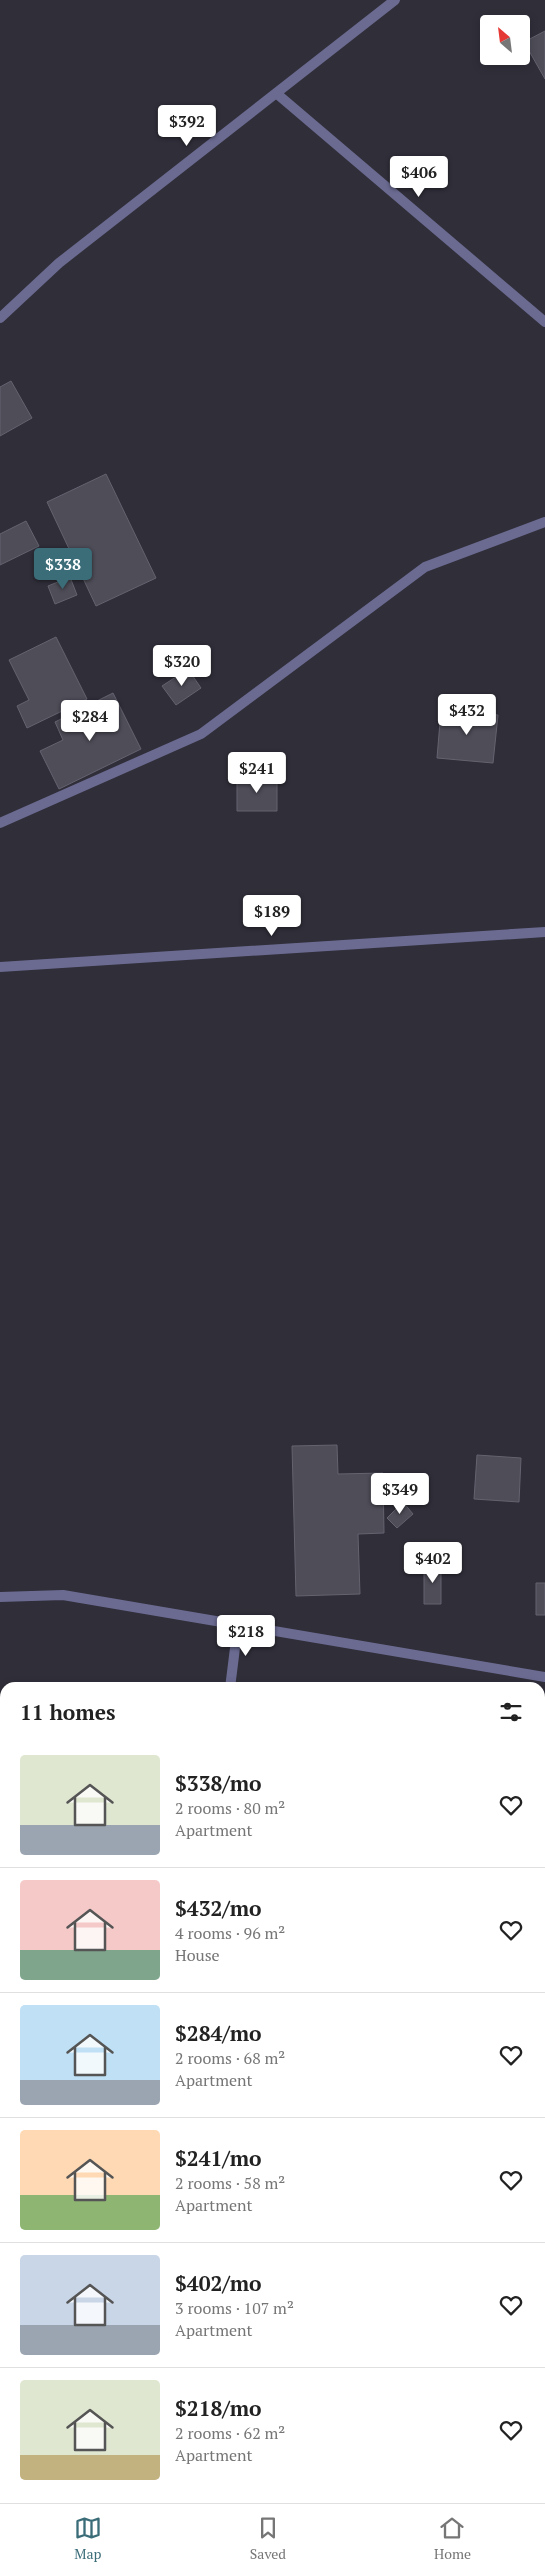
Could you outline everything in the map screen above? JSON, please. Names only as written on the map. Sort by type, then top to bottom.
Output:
[{"type":"street","points":[[0,318],[59,263],[395,0]]},
{"type":"street","points":[[276,93],[545,322]]},
{"type":"street","points":[[0,823],[201,734],[425,568],[545,522]]},
{"type":"street","points":[[0,966],[545,932]]},
{"type":"street","points":[[0,1597],[63,1596],[545,1676]]},
{"type":"street","points":[[231,1682],[238,1624]]},
{"type":"building","points":[[545,31],[545,79],[530,53],[530,39]]},
{"type":"building","points":[[11,381],[32,418],[0,436],[0,387]]},
{"type":"building","points":[[106,474],[156,578],[96,606],[47,502]]},
{"type":"building","points":[[26,521],[39,546],[0,565],[0,534]]},
{"type":"building","points":[[70,577],[77,595],[55,604],[48,586]]},
{"type":"building","points":[[56,637],[87,699],[27,728],[17,706],[29,700],[9,660]]},
{"type":"building","points":[[188,669],[201,688],[176,705],[162,686]]},
{"type":"building","points":[[113,693],[141,749],[59,789],[40,751],[63,740],[55,722]]},
{"type":"building","points":[[441,710],[498,715],[493,763],[437,758]]},
{"type":"building","points":[[277,777],[277,811],[237,811],[237,778]]},
{"type":"building","points":[[337,1445],[338,1474],[383,1473],[384,1533],[358,1534],[360,1594],[296,1596],[292,1446]]},
{"type":"building","points":[[477,1455],[521,1458],[519,1502],[474,1499]]},
{"type":"building","points":[[403,1502],[413,1514],[397,1528],[387,1518]]},
{"type":"building","points":[[424,1565],[441,1565],[441,1604],[424,1604]]},
{"type":"building","points":[[536,1583],[545,1583],[545,1615],[536,1615]]}]
